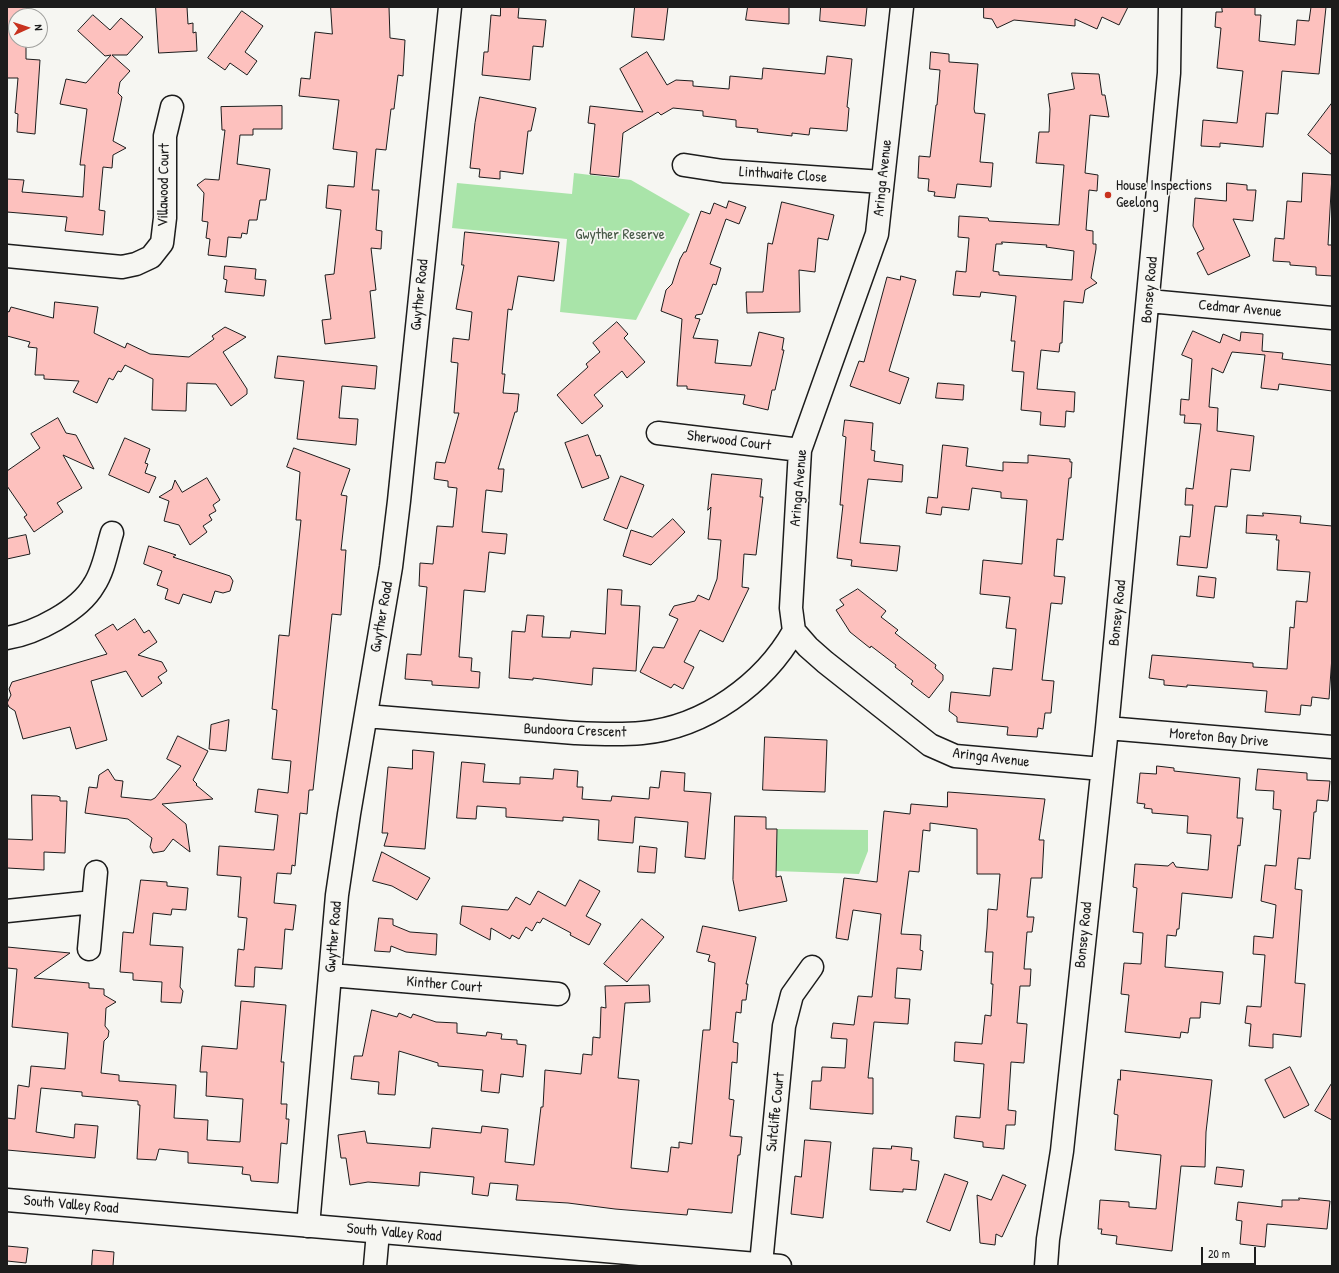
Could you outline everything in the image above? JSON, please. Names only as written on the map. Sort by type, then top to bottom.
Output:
[{"type":"street","name":"Gwyther Road","points":[[308,1226],[337,895],[391,567],[450,7]]},
{"type":"street","name":"Aringa Avenue","points":[[902,7],[877,234],[800,450],[791,608],[794,631],[808,647],[825,662],[930,746],[955,756],[1102,769]]},
{"type":"street","name":"Bonsey Road","points":[[1046,1266],[1048,1239],[1062,1152],[1107,728],[1149,301],[1169,73],[1170,7]]},
{"type":"street","name":"Bonsey Road","points":[[1169,73],[1181,7]]},
{"type":"street","name":"Villawood Court","points":[[7,256],[122,267],[136,264],[151,257],[162,243],[165,218],[165,136],[172,107]]},
{"type":"street","name":"Linthwaite Close","points":[[684,165],[723,171],[882,182]]},
{"type":"street","name":"Cedmar Avenue","points":[[1149,301],[1332,318]]},
{"type":"street","name":"Sherwood Court","points":[[658,433],[800,450]]},
{"type":"street","points":[[7,638],[33,630],[54,620],[83,599],[95,585],[112,533]]},
{"type":"street","name":"Bundoora Crescent","points":[[366,716],[604,735],[644,733],[679,724],[730,700],[748,686],[783,651],[794,631]]},
{"type":"street","name":"Moreton Bay Drive","points":[[1107,728],[1332,747]]},
{"type":"street","points":[[89,950],[96,872]]},
{"type":"street","points":[[7,911],[93,902]]},
{"type":"street","name":"Sutcliffe Court","points":[[771,1265],[784,1026],[792,995],[812,967]]},
{"type":"street","name":"Kinther Court","points":[[330,975],[558,994]]},
{"type":"street","name":"Bonsey Road","points":[[1060,1266],[1062,1242],[1062,1152]]},
{"type":"street","name":"South Valley Road","points":[[7,1200],[771,1265]]},
{"type":"street","points":[[375,1266],[378,1232]]},
{"type":"green space","name":"Gwyther Reserve","points":[[574,173],[631,180],[690,214],[636,320],[560,312],[567,239],[452,228],[457,183],[572,194]]},
{"type":"green space","points":[[777,829],[868,830],[868,851],[859,874],[775,871]]},
{"type":"building","points":[[7,7],[27,7],[8,8],[8,48],[26,48],[26,59],[40,60],[35,134],[17,132],[18,114],[15,113],[18,78],[7,78]]},
{"type":"building","points":[[156,7],[187,7],[188,24],[193,23],[193,33],[196,32],[197,51],[159,53]]},
{"type":"building","points":[[331,7],[389,7],[390,38],[405,40],[403,76],[398,75],[394,109],[391,109],[386,150],[376,149],[372,190],[379,190],[376,230],[382,231],[381,249],[371,248],[376,290],[370,291],[375,338],[325,344],[322,320],[331,319],[325,275],[334,274],[341,210],[326,208],[328,185],[354,187],[357,152],[333,149],[339,100],[299,96],[301,78],[310,79],[315,32],[332,34]]},
{"type":"building","points":[[501,7],[519,7],[518,18],[546,20],[543,47],[533,46],[530,80],[482,75],[484,52],[488,52],[491,15],[500,16]]},
{"type":"building","points":[[635,7],[668,7],[664,40],[632,37]]},
{"type":"building","points":[[748,7],[789,7],[789,24],[746,20]]},
{"type":"building","points":[[821,7],[867,7],[865,26],[820,21]]},
{"type":"building","points":[[984,7],[1128,7],[1119,25],[1102,17],[1097,29],[1075,19],[1075,26],[1014,20],[997,28],[992,19],[984,18]]},
{"type":"building","points":[[1222,7],[1255,7],[1255,15],[1261,15],[1259,41],[1295,45],[1297,20],[1309,21],[1311,7],[1326,7],[1319,74],[1282,71],[1278,114],[1266,113],[1263,147],[1220,143],[1220,147],[1201,146],[1203,120],[1237,123],[1243,71],[1217,68],[1221,28],[1215,27],[1216,12],[1222,12]]},
{"type":"building","points":[[242,11],[263,26],[245,52],[257,61],[247,75],[230,63],[225,70],[208,58]]},
{"type":"building","points":[[93,15],[110,30],[121,18],[143,37],[127,55],[112,55],[130,71],[120,82],[118,93],[122,97],[113,141],[126,148],[113,155],[112,168],[103,167],[99,210],[105,211],[103,235],[65,231],[67,217],[7,212],[7,179],[24,180],[22,192],[83,197],[85,165],[80,165],[87,109],[60,104],[66,79],[86,83],[111,55],[105,56],[78,31]]},
{"type":"building","points":[[647,52],[667,85],[676,80],[693,81],[693,86],[729,89],[730,76],[762,79],[763,68],[825,74],[827,56],[852,59],[847,107],[849,108],[847,131],[810,128],[809,135],[792,133],[792,136],[757,132],[758,129],[736,127],[736,120],[703,116],[703,111],[673,108],[661,115],[658,112],[623,133],[619,177],[590,174],[595,124],[588,123],[590,106],[643,112],[620,69]]},
{"type":"building","points":[[931,52],[949,54],[949,62],[978,64],[974,109],[975,113],[985,114],[980,162],[993,163],[991,187],[957,184],[955,198],[934,196],[935,192],[928,191],[929,179],[918,178],[919,156],[930,157],[937,105],[940,70],[930,69]]},
{"type":"building","points":[[1072,73],[1099,74],[1102,95],[1105,95],[1109,117],[1090,115],[1085,173],[1098,175],[1097,191],[1089,190],[1086,230],[1093,231],[1093,244],[1096,244],[1091,278],[1097,283],[1085,290],[1083,303],[1064,301],[1062,343],[1060,343],[1059,352],[1041,350],[1037,389],[1075,392],[1074,412],[1066,411],[1065,427],[1040,425],[1041,412],[1021,410],[1024,372],[1012,371],[1015,341],[1011,341],[1016,296],[981,292],[980,297],[953,295],[956,271],[966,272],[969,238],[958,237],[959,216],[988,218],[989,221],[1059,225],[1064,165],[1036,163],[1039,132],[1049,132],[1050,109],[1048,94],[1074,89]],"holes":[[[1002,242],[1047,245],[1046,247],[1074,251],[1072,280],[999,275],[999,272],[993,271],[996,244],[1002,244]]]},
{"type":"building","points":[[480,97],[536,108],[531,131],[528,131],[523,174],[500,171],[500,179],[479,177],[480,169],[470,168],[475,123]]},
{"type":"building","points":[[1332,103],[1332,155],[1308,135]]},
{"type":"building","points":[[282,106],[282,129],[253,129],[253,135],[240,135],[237,164],[270,169],[266,200],[260,200],[257,220],[249,220],[247,234],[242,233],[241,238],[228,237],[226,257],[208,255],[210,239],[206,238],[208,222],[202,221],[204,193],[197,185],[205,179],[219,180],[225,130],[222,130],[221,107]]},
{"type":"building","points":[[1303,173],[1332,175],[1328,245],[1332,245],[1332,276],[1316,275],[1316,267],[1290,265],[1290,262],[1273,261],[1275,238],[1284,239],[1287,201],[1301,202]]},
{"type":"building","points":[[1227,183],[1247,185],[1247,190],[1256,190],[1253,221],[1233,219],[1250,256],[1208,275],[1197,253],[1204,249],[1193,226],[1195,198],[1226,201]]},
{"type":"building","points":[[729,201],[746,207],[739,224],[726,219],[710,264],[721,268],[716,285],[713,284],[702,314],[696,315],[695,318],[700,319],[693,338],[718,340],[715,363],[751,366],[759,332],[784,338],[782,350],[784,350],[775,390],[772,390],[768,410],[743,404],[745,395],[687,389],[687,386],[677,386],[682,319],[661,311],[666,290],[672,284],[680,259],[684,252],[686,252],[701,211],[710,214],[714,203],[726,208]]},
{"type":"building","points":[[782,202],[834,215],[828,240],[818,238],[815,272],[799,270],[800,312],[747,313],[746,292],[763,292],[768,243],[772,244]]},
{"type":"building","points":[[465,232],[559,242],[554,281],[518,276],[512,310],[508,309],[502,374],[505,374],[503,393],[519,394],[517,412],[515,412],[498,469],[504,469],[502,492],[486,490],[482,532],[507,534],[505,554],[489,552],[485,592],[464,590],[459,657],[472,658],[471,671],[480,672],[479,688],[432,685],[432,681],[405,679],[407,654],[421,655],[427,587],[419,586],[420,563],[433,564],[437,526],[453,527],[457,488],[448,487],[448,481],[434,479],[436,462],[445,463],[459,413],[454,413],[458,363],[451,362],[453,338],[469,340],[472,312],[456,309],[464,265],[462,265]]},
{"type":"building","points":[[225,266],[256,269],[255,279],[266,280],[264,296],[225,292],[227,280],[224,279]]},
{"type":"building","points":[[901,276],[916,280],[889,371],[909,378],[900,404],[850,386],[859,361],[864,362],[887,277],[900,280]]},
{"type":"building","points":[[55,302],[98,307],[94,333],[125,348],[127,343],[150,354],[189,357],[214,339],[212,336],[225,327],[246,337],[223,352],[247,389],[247,394],[231,406],[216,384],[187,383],[186,411],[152,410],[153,379],[125,365],[121,372],[118,371],[113,380],[109,378],[97,403],[73,392],[79,381],[44,379],[44,375],[35,375],[37,348],[28,347],[30,342],[7,336],[7,311],[9,312],[11,307],[53,318]]},
{"type":"building","points":[[617,322],[628,334],[624,338],[645,362],[627,378],[622,371],[594,395],[603,406],[582,424],[557,395],[588,367],[586,364],[600,352],[593,343]]},
{"type":"building","points":[[1193,331],[1220,343],[1223,334],[1240,341],[1241,332],[1263,334],[1262,351],[1283,353],[1282,359],[1332,365],[1332,391],[1279,384],[1278,390],[1261,388],[1265,355],[1232,352],[1223,373],[1212,368],[1209,407],[1218,408],[1217,431],[1254,436],[1250,471],[1231,469],[1227,507],[1215,506],[1207,568],[1177,565],[1180,536],[1190,537],[1193,505],[1185,505],[1186,488],[1193,489],[1201,424],[1184,423],[1185,415],[1180,415],[1181,399],[1189,400],[1192,359],[1182,355]]},
{"type":"building","points":[[278,356],[377,366],[375,389],[342,386],[339,418],[358,419],[356,445],[297,439],[304,381],[275,378]]},
{"type":"building","points":[[938,383],[964,385],[963,400],[936,398]]},
{"type":"building","points":[[58,418],[66,433],[76,435],[94,469],[63,455],[82,488],[57,503],[63,512],[34,532],[24,517],[27,515],[7,486],[7,471],[40,448],[31,434]]},
{"type":"building","points":[[845,420],[873,423],[871,450],[875,451],[874,461],[903,465],[902,482],[868,479],[860,543],[900,546],[897,571],[851,566],[852,560],[837,558],[843,505],[840,505],[846,437],[843,436]]},
{"type":"building","points":[[588,435],[596,456],[600,455],[609,478],[582,488],[565,443]]},
{"type":"building","points":[[125,438],[150,449],[145,463],[148,464],[145,473],[156,477],[149,493],[109,475]]},
{"type":"building","points":[[943,445],[968,448],[966,466],[1003,471],[1003,462],[1028,463],[1028,455],[1070,459],[1070,462],[1072,462],[1063,540],[1057,539],[1054,576],[1065,577],[1062,604],[1051,603],[1042,680],[1054,681],[1051,713],[1045,713],[1043,729],[1038,728],[1037,737],[1007,735],[1008,727],[957,722],[957,717],[949,711],[951,692],[990,696],[993,668],[1012,670],[1016,629],[1006,628],[1010,597],[980,594],[983,560],[1022,564],[1027,500],[1001,498],[1001,492],[972,488],[969,510],[942,507],[941,515],[926,513],[928,497],[937,498]]},
{"type":"building","points":[[294,448],[350,469],[341,495],[347,496],[341,550],[346,550],[341,615],[332,614],[313,790],[309,790],[307,814],[300,813],[295,866],[292,865],[291,874],[277,873],[274,903],[296,905],[293,930],[285,929],[282,969],[255,967],[254,987],[235,986],[238,949],[244,950],[247,918],[238,917],[241,877],[217,875],[219,846],[274,850],[278,815],[255,812],[258,789],[288,793],[291,761],[272,759],[277,710],[272,709],[279,635],[289,636],[301,520],[296,520],[300,472],[287,467]]},
{"type":"building","points":[[712,474],[762,479],[760,497],[763,497],[756,555],[744,554],[742,587],[749,588],[723,642],[700,630],[684,662],[694,667],[683,689],[674,684],[671,688],[640,672],[653,647],[664,648],[678,619],[669,615],[674,606],[695,601],[698,595],[709,600],[717,579],[721,540],[708,539],[711,507],[708,510]]},
{"type":"building","points":[[621,476],[644,485],[627,529],[604,520]]},
{"type":"building","points":[[207,478],[220,500],[213,505],[216,511],[209,515],[212,520],[203,526],[207,532],[190,545],[179,525],[164,521],[169,501],[159,497],[172,489],[175,480],[182,492]]},
{"type":"building","points":[[1263,513],[1301,516],[1300,523],[1332,526],[1332,656],[1329,699],[1312,697],[1311,706],[1301,705],[1300,715],[1265,712],[1267,691],[1187,685],[1187,687],[1164,685],[1164,680],[1149,678],[1152,655],[1253,663],[1253,667],[1287,669],[1290,627],[1294,628],[1296,601],[1307,602],[1310,572],[1277,570],[1279,540],[1276,540],[1277,535],[1246,533],[1247,515],[1263,516]]},
{"type":"building","points":[[673,519],[685,532],[651,565],[623,556],[631,530],[652,537]]},
{"type":"building","points":[[26,535],[30,554],[7,559],[7,539]]},
{"type":"building","points":[[149,546],[176,555],[173,557],[230,576],[233,581],[230,591],[223,593],[215,591],[211,603],[183,594],[179,604],[165,599],[168,589],[157,585],[162,571],[144,564]]},
{"type":"building","points":[[1199,576],[1216,578],[1214,598],[1197,596]]},
{"type":"building","points":[[608,589],[622,590],[621,605],[640,606],[636,671],[593,668],[592,685],[533,678],[533,680],[509,678],[512,631],[525,632],[527,615],[544,616],[542,637],[570,638],[571,631],[605,634]]},
{"type":"building","points":[[858,589],[886,611],[881,617],[898,630],[895,633],[936,665],[935,668],[943,675],[943,680],[929,698],[911,684],[913,681],[895,667],[896,665],[871,646],[870,648],[850,632],[836,610],[844,605],[840,600]]},
{"type":"building","points":[[135,619],[144,633],[149,630],[157,642],[138,655],[162,662],[167,671],[158,677],[162,683],[142,697],[126,671],[91,681],[107,740],[76,749],[70,727],[23,739],[15,711],[9,707],[7,703],[11,695],[9,689],[12,682],[107,654],[95,635],[113,624],[117,630]]},
{"type":"building","points":[[229,720],[226,751],[209,749],[211,725]]},
{"type":"building","points":[[178,736],[208,751],[193,780],[197,784],[196,785],[213,799],[162,804],[186,824],[190,852],[173,839],[164,851],[153,853],[150,847],[152,838],[128,819],[85,813],[89,787],[97,788],[99,775],[108,769],[115,780],[123,781],[121,797],[151,800],[155,798],[181,766],[167,759]]},
{"type":"building","points":[[765,737],[827,740],[825,792],[763,790]]},
{"type":"building","points":[[413,750],[434,752],[425,849],[384,846],[388,833],[382,833],[388,767],[412,769]]},
{"type":"building","points":[[462,762],[485,764],[483,782],[520,784],[520,777],[553,779],[554,769],[578,771],[577,787],[583,787],[582,799],[611,801],[612,796],[649,799],[650,787],[659,788],[661,771],[685,773],[684,791],[711,793],[705,859],[685,857],[688,822],[635,817],[633,843],[598,840],[599,820],[563,817],[563,821],[506,817],[506,808],[477,806],[476,819],[457,818]]},
{"type":"building","points":[[1157,766],[1174,768],[1174,771],[1240,778],[1237,818],[1243,818],[1240,846],[1238,845],[1232,898],[1182,893],[1179,929],[1177,929],[1176,936],[1167,935],[1165,967],[1223,972],[1220,1004],[1201,1002],[1200,1018],[1190,1018],[1188,1033],[1181,1032],[1180,1038],[1125,1032],[1129,995],[1121,994],[1124,963],[1141,964],[1143,933],[1133,932],[1137,888],[1133,887],[1135,864],[1168,866],[1173,862],[1176,867],[1208,870],[1211,835],[1187,833],[1188,816],[1152,813],[1152,809],[1144,808],[1145,804],[1137,803],[1140,773],[1156,774]]},
{"type":"building","points":[[1258,769],[1307,773],[1307,780],[1330,781],[1328,801],[1317,800],[1316,812],[1314,812],[1310,859],[1298,858],[1295,889],[1302,890],[1295,983],[1305,984],[1301,1037],[1273,1034],[1273,1048],[1249,1046],[1251,1024],[1245,1023],[1247,1006],[1261,1007],[1265,955],[1253,954],[1254,936],[1273,938],[1276,905],[1261,901],[1265,865],[1276,866],[1281,810],[1273,809],[1274,791],[1256,790]]},
{"type":"building","points":[[948,792],[1045,799],[1039,840],[1044,840],[1042,878],[1031,878],[1027,917],[1034,917],[1032,932],[1027,932],[1024,969],[1031,969],[1030,986],[1020,986],[1017,1023],[1027,1024],[1024,1063],[1011,1062],[1008,1110],[1016,1111],[1015,1125],[1006,1125],[1004,1149],[983,1147],[983,1142],[954,1138],[956,1116],[980,1118],[984,1064],[954,1061],[955,1042],[982,1044],[985,1015],[991,1016],[993,952],[985,952],[988,909],[997,910],[1000,874],[977,874],[977,829],[930,823],[930,831],[923,830],[919,872],[909,871],[901,934],[921,935],[920,950],[923,951],[921,970],[897,968],[895,998],[910,999],[908,1024],[874,1022],[868,1078],[873,1078],[873,1114],[810,1109],[812,1081],[821,1081],[822,1067],[845,1068],[847,1039],[831,1038],[833,1023],[854,1025],[858,996],[872,997],[881,914],[853,910],[848,940],[836,938],[844,878],[877,882],[884,811],[910,814],[911,804],[947,807]]},
{"type":"building","points":[[32,795],[57,796],[60,797],[60,801],[67,801],[65,853],[44,852],[44,870],[7,868],[7,839],[32,840]]},
{"type":"building","points":[[735,816],[766,817],[766,829],[777,829],[776,877],[781,876],[787,901],[739,911],[733,880]]},
{"type":"building","points":[[640,846],[657,848],[655,873],[638,872]]},
{"type":"building","points":[[382,852],[430,878],[417,900],[392,886],[373,881]]},
{"type":"building","points":[[141,880],[167,882],[167,886],[188,888],[186,910],[172,909],[171,915],[153,913],[150,945],[183,947],[180,987],[183,991],[181,1003],[161,1002],[162,982],[133,980],[133,973],[120,972],[123,932],[133,933]]},
{"type":"building","points":[[580,880],[600,891],[586,916],[601,924],[589,945],[570,935],[571,933],[543,918],[540,923],[537,922],[532,931],[526,927],[519,939],[512,935],[510,939],[491,928],[490,940],[460,924],[462,906],[508,910],[516,897],[530,905],[538,891],[565,906]]},
{"type":"building","points":[[379,918],[393,919],[393,925],[410,932],[437,934],[436,955],[406,952],[391,946],[390,952],[375,951]]},
{"type":"building","points":[[642,919],[664,937],[627,982],[604,964]]},
{"type":"building","points":[[703,926],[756,937],[746,984],[748,984],[746,1000],[742,1000],[741,1013],[736,1012],[733,1042],[738,1043],[737,1063],[732,1062],[729,1099],[734,1100],[730,1136],[742,1137],[740,1155],[738,1155],[732,1213],[688,1209],[687,1215],[615,1209],[568,1203],[516,1200],[518,1185],[490,1183],[488,1196],[472,1194],[474,1177],[420,1172],[419,1186],[368,1182],[350,1185],[346,1158],[341,1158],[338,1135],[365,1131],[367,1143],[430,1148],[432,1128],[481,1133],[482,1126],[508,1129],[505,1162],[534,1165],[541,1107],[543,1107],[545,1070],[581,1074],[583,1054],[592,1055],[593,1037],[600,1038],[601,1007],[606,1008],[605,986],[649,985],[650,1002],[625,1003],[618,1078],[639,1080],[631,1168],[668,1172],[671,1147],[679,1148],[679,1142],[692,1144],[703,1030],[710,1030],[715,963],[708,961],[710,955],[697,952]]},
{"type":"building","points":[[7,947],[70,953],[34,978],[89,983],[89,988],[104,989],[104,995],[116,1002],[106,1008],[105,1026],[109,1031],[108,1037],[104,1041],[101,1073],[119,1075],[119,1081],[176,1085],[174,1118],[208,1120],[207,1140],[240,1142],[243,1099],[206,1096],[207,1072],[200,1072],[202,1046],[237,1049],[241,1001],[286,1005],[281,1062],[284,1062],[281,1104],[287,1104],[286,1119],[289,1119],[287,1144],[281,1143],[278,1183],[251,1181],[250,1175],[242,1174],[243,1167],[188,1163],[188,1152],[159,1149],[156,1160],[137,1159],[140,1105],[138,1105],[138,1101],[82,1096],[82,1092],[41,1088],[36,1132],[74,1138],[75,1124],[98,1126],[95,1158],[7,1150],[7,1118],[15,1119],[18,1085],[29,1087],[31,1066],[65,1069],[68,1033],[12,1027],[17,969],[7,968]]},
{"type":"building","points":[[372,1010],[397,1017],[399,1013],[411,1018],[413,1014],[436,1022],[457,1023],[457,1033],[486,1036],[487,1032],[502,1034],[501,1039],[517,1040],[517,1044],[526,1045],[523,1077],[501,1074],[499,1093],[481,1091],[483,1070],[438,1066],[438,1063],[399,1051],[395,1095],[378,1094],[379,1082],[351,1079],[354,1056],[362,1056]]},
{"type":"building","points":[[1290,1067],[1309,1105],[1284,1118],[1265,1080]]},
{"type":"building","points":[[1121,1070],[1212,1080],[1206,1132],[1205,1167],[1181,1166],[1172,1251],[1116,1244],[1117,1236],[1101,1234],[1102,1229],[1098,1229],[1100,1200],[1129,1202],[1129,1207],[1156,1209],[1161,1155],[1115,1150],[1118,1115],[1114,1114],[1118,1079],[1120,1080]]},
{"type":"building","points":[[1332,1083],[1332,1120],[1315,1111]]},
{"type":"building","points":[[805,1140],[831,1142],[823,1218],[791,1214],[795,1176],[801,1177]]},
{"type":"building","points":[[892,1146],[912,1148],[911,1160],[919,1161],[916,1190],[903,1189],[903,1192],[870,1190],[873,1148],[891,1149]]},
{"type":"building","points":[[1217,1167],[1244,1170],[1242,1187],[1215,1184]]},
{"type":"building","points":[[945,1174],[968,1182],[950,1231],[927,1222]]},
{"type":"building","points":[[1003,1175],[1026,1185],[1002,1237],[996,1234],[995,1245],[980,1243],[977,1195],[991,1200]]},
{"type":"building","points":[[1299,1198],[1330,1201],[1327,1229],[1267,1224],[1265,1247],[1240,1244],[1242,1221],[1236,1220],[1238,1202],[1282,1207],[1282,1200],[1299,1200]]},
{"type":"building","points":[[7,1246],[28,1248],[26,1263],[7,1261]]},
{"type":"building","points":[[93,1250],[114,1252],[113,1266],[92,1266]]},
{"type":"place","name":"House Inspections Geelong","points":[[1108,195]]}]
